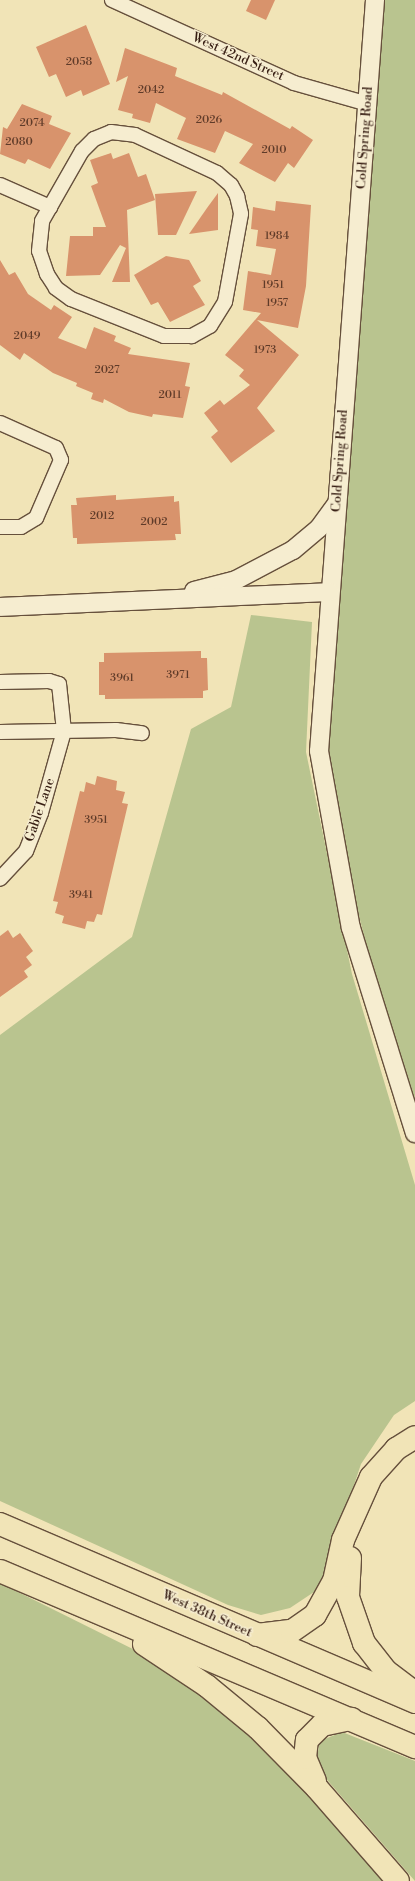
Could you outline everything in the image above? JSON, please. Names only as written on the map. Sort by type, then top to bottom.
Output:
[{"type":"main road","points":[[256,1635],[292,1631],[315,1615],[334,1581],[343,1540],[361,1496],[381,1464],[415,1437]]},
{"type":"main road","points":[[361,1496],[347,1584],[352,1613],[364,1643],[374,1657],[415,1693]]},
{"type":"main road","name":"West 38th Street","points":[[0,1524],[415,1702]]},
{"type":"main road","points":[[0,1571],[415,1747]]},
{"type":"main road","points":[[59,1597],[155,1650],[195,1677],[258,1728],[317,1788],[398,1881]]},
{"type":"main road","points":[[317,1788],[305,1758],[307,1740],[322,1725],[351,1719]]},
{"type":"street","name":"West 42nd Street","points":[[112,0],[294,83],[368,104]]},
{"type":"street","name":"Cold Spring Road","points":[[375,0],[319,730],[323,788],[355,943],[415,1133]]},
{"type":"street","points":[[111,132],[135,135],[217,173],[231,184],[241,214],[225,302],[217,319],[192,336],[164,336],[71,299],[56,288],[47,274],[38,243],[40,225],[50,207],[90,142],[111,132]]},
{"type":"street","points":[[0,185],[50,207]]},
{"type":"street","points":[[0,423],[56,448],[61,460],[36,518],[21,527],[0,527]]},
{"type":"street","points":[[161,600],[236,580],[275,561],[319,528],[337,502]]},
{"type":"street","points":[[0,607],[330,592]]},
{"type":"street","name":"Gable Lane","points":[[0,682],[49,681],[59,684],[64,731],[41,813],[26,851],[0,879]]},
{"type":"street","points":[[0,732],[64,731],[142,733]]},
{"type":"green space","points":[[383,0],[415,0],[415,1099],[369,955],[349,877],[327,752]]},
{"type":"green space","points":[[251,615],[312,622],[306,752],[352,974],[415,1185],[415,1401],[394,1415],[361,1464],[324,1576],[314,1592],[290,1608],[261,1615],[228,1605],[0,1501],[0,1035],[132,937],[191,729],[231,707]]},
{"type":"green space","points":[[0,1583],[167,1666],[269,1747],[384,1881],[0,1881]]},
{"type":"green space","points":[[342,1732],[415,1761],[415,1881],[315,1766],[320,1741]]},
{"type":"building","points":[[251,0],[275,0],[266,20],[246,11]]},
{"type":"building","points":[[86,25],[110,84],[83,96],[81,90],[66,97],[56,74],[49,77],[36,47]]},
{"type":"building","points":[[125,48],[177,68],[175,76],[222,95],[223,92],[290,129],[292,126],[313,140],[294,168],[288,163],[275,182],[239,163],[253,144],[225,131],[215,153],[177,139],[186,118],[156,103],[150,123],[132,118],[133,114],[118,110],[128,76],[116,82]]},
{"type":"building","points":[[22,104],[52,116],[49,124],[71,133],[50,169],[28,159],[25,164],[0,154],[3,127],[7,129]]},
{"type":"building","points":[[111,153],[113,159],[129,153],[138,177],[146,174],[155,200],[127,210],[130,282],[112,282],[126,248],[120,245],[100,275],[66,276],[70,236],[93,236],[93,227],[106,227],[91,186],[98,183],[90,160]]},
{"type":"building","points":[[197,191],[176,235],[158,235],[155,194]]},
{"type":"building","points":[[218,193],[218,230],[189,234],[207,208]]},
{"type":"building","points":[[276,201],[311,205],[306,286],[298,328],[257,320],[299,355],[257,408],[275,431],[231,463],[211,437],[218,431],[204,413],[220,400],[224,405],[250,385],[239,376],[244,370],[225,355],[261,313],[243,310],[248,271],[271,275],[276,249],[256,246],[258,230],[251,229],[253,207],[275,211]]},
{"type":"building","points":[[166,256],[189,260],[201,281],[193,286],[205,305],[170,322],[158,302],[151,305],[134,275]]},
{"type":"building","points":[[0,260],[9,275],[15,272],[28,294],[51,310],[54,305],[72,317],[58,338],[86,349],[94,327],[116,336],[114,341],[131,348],[128,354],[190,363],[185,386],[190,387],[183,418],[153,414],[152,417],[129,412],[104,399],[103,403],[91,399],[93,393],[76,386],[77,383],[53,373],[24,353],[20,360],[0,345]]},
{"type":"building","points":[[116,495],[116,500],[174,496],[174,502],[179,501],[181,534],[175,534],[176,540],[77,544],[77,538],[73,538],[71,505],[77,505],[76,498]]},
{"type":"building","points":[[201,651],[201,658],[207,658],[208,690],[203,691],[203,698],[105,699],[105,695],[99,695],[99,662],[104,662],[104,653]]},
{"type":"building","points":[[97,776],[117,781],[116,790],[125,792],[122,803],[128,804],[102,915],[97,914],[94,922],[87,921],[85,929],[62,923],[64,916],[55,913],[58,902],[53,901],[80,791],[84,792],[86,782],[95,785]]},
{"type":"building","points":[[8,930],[13,938],[20,933],[33,951],[26,957],[32,965],[24,971],[28,977],[0,997],[0,936]]}]
